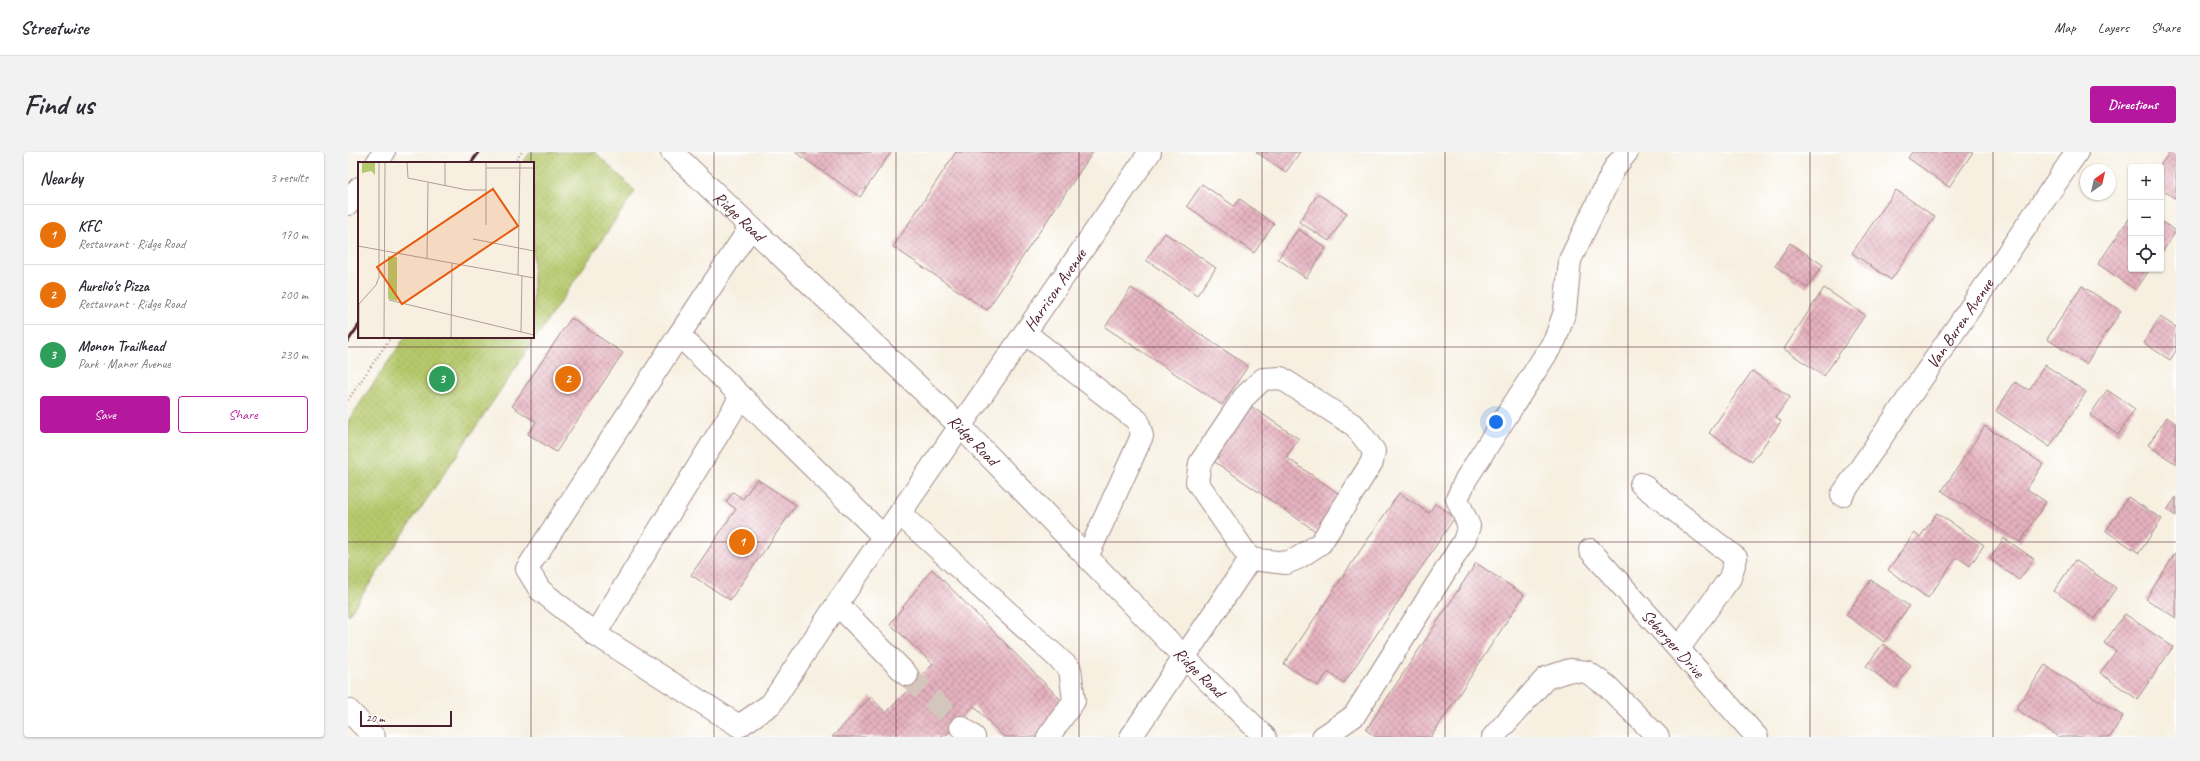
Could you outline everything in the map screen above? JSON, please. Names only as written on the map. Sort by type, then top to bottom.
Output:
[{"type":"street","points":[[377,162],[384,152]]},
{"type":"street","name":"Harrison Avenue","points":[[594,634],[739,726],[771,704],[837,604],[1150,152]]},
{"type":"street","points":[[1323,737],[1354,716],[1464,541],[1469,526],[1457,499],[1466,479],[1555,340],[1565,311],[1570,260],[1615,167],[1627,152]]},
{"type":"street","name":"Van Buren Avenue","points":[[1842,495],[2077,152]]},
{"type":"street","name":"Ridge Road","points":[[677,154],[750,228],[961,427],[1185,658],[1265,737]]},
{"type":"street","points":[[348,204],[358,189]]},
{"type":"street","points":[[741,397],[594,634],[540,590],[527,569],[750,228]]},
{"type":"street","points":[[1025,333],[1138,421],[1142,436],[1087,557]]},
{"type":"street","points":[[679,335],[884,537]]},
{"type":"street","points":[[1281,378],[1355,426],[1374,451],[1372,462],[1321,542],[1298,558],[1286,563],[1250,559],[1197,482],[1200,463],[1244,397],[1263,379],[1281,378]]},
{"type":"street","points":[[1640,484],[1736,558],[1730,578],[1679,648]]},
{"type":"street","points":[[900,514],[1070,669],[1074,701],[1048,737]]},
{"type":"street","name":"Seberger Drive","points":[[1590,550],[1757,737]]},
{"type":"street","points":[[1131,737],[1250,559]]},
{"type":"street","points":[[837,604],[908,675]]},
{"type":"street","points":[[1493,737],[1546,678],[1570,670],[1587,672],[1607,686],[1658,737]]},
{"type":"street","points":[[348,710],[374,737]]},
{"type":"path","points":[[515,162],[522,152]]},
{"type":"path","points":[[348,400],[390,338]]},
{"type":"green space","points":[[530,152],[595,152],[635,191],[348,616],[348,421],[404,338],[534,338],[534,162],[524,162]]},
{"type":"building","points":[[795,152],[891,152],[860,197]]},
{"type":"building","points":[[956,152],[1093,152],[987,310],[893,247]]},
{"type":"building","points":[[1256,152],[1300,152],[1286,172]]},
{"type":"building","points":[[1912,152],[1973,152],[1949,187],[1908,158]]},
{"type":"building","points":[[2170,152],[2176,152],[2176,199],[2164,191],[2164,164],[2161,164]]},
{"type":"building","points":[[1202,184],[1234,206],[1240,199],[1274,224],[1254,253],[1187,206]]},
{"type":"building","points":[[1896,190],[1935,217],[1891,280],[1852,253]]},
{"type":"building","points":[[1318,194],[1347,213],[1329,241],[1299,222]]},
{"type":"building","points":[[2128,220],[2128,272],[2148,272],[2136,290],[2098,264]]},
{"type":"building","points":[[2164,223],[2176,231],[2164,249]]},
{"type":"building","points":[[1298,229],[1326,248],[1306,278],[1278,259]]},
{"type":"building","points":[[1165,233],[1216,268],[1197,295],[1146,260]]},
{"type":"building","points":[[1790,243],[1823,265],[1807,288],[1775,266]]},
{"type":"building","points":[[2082,286],[2121,311],[2086,364],[2047,339]]},
{"type":"building","points":[[1131,288],[1248,366],[1222,405],[1105,327]]},
{"type":"building","points":[[1824,288],[1865,315],[1824,376],[1784,349]]},
{"type":"building","points":[[2160,317],[2176,327],[2176,351],[2170,360],[2144,343]]},
{"type":"building","points":[[571,318],[623,353],[556,452],[528,434],[536,422],[512,406]]},
{"type":"building","points":[[2045,365],[2086,392],[2050,447],[1996,411],[2015,382],[2029,390]]},
{"type":"building","points":[[1752,371],[1790,397],[1776,417],[1781,421],[1752,462],[1709,433]]},
{"type":"building","points":[[2107,390],[2135,409],[2118,435],[2090,415]]},
{"type":"building","points":[[1249,405],[1299,439],[1286,457],[1342,496],[1317,532],[1212,460]]},
{"type":"building","points":[[2167,417],[2176,424],[2176,464],[2148,445]]},
{"type":"building","points":[[1985,426],[2043,464],[2027,489],[2046,502],[2020,542],[1942,491]]},
{"type":"building","points":[[757,479],[796,505],[730,600],[691,575],[736,509],[726,502],[733,492],[743,499]]},
{"type":"building","points":[[1399,493],[1429,513],[1435,504],[1455,517],[1344,683],[1328,672],[1318,686],[1284,664]]},
{"type":"building","points":[[2128,497],[2162,519],[2139,553],[2106,531]]},
{"type":"building","points":[[2176,497],[2176,516],[2167,510]]},
{"type":"building","points":[[1937,513],[1984,545],[1970,566],[1957,557],[1928,598],[1888,570],[1914,533],[1920,537]]},
{"type":"building","points":[[2004,538],[2034,559],[2019,580],[1990,559]]},
{"type":"building","points":[[2176,552],[2176,618],[2146,599]]},
{"type":"building","points":[[2075,560],[2116,588],[2095,619],[2054,591]]},
{"type":"building","points":[[1476,563],[1524,595],[1431,737],[1376,737],[1366,730]]},
{"type":"building","points":[[932,569],[1062,701],[1038,737],[1004,737],[974,706],[944,737],[832,737],[871,697],[886,713],[933,664],[890,624]]},
{"type":"building","points":[[1871,580],[1909,606],[1884,642],[1846,615]]},
{"type":"building","points":[[2125,614],[2173,647],[2137,699],[2100,673],[2116,651],[2104,643]]},
{"type":"building","points":[[1883,644],[1911,665],[1895,688],[1866,666]]},
{"type":"building","points":[[2045,665],[2123,716],[2110,737],[2059,737],[2016,709]]},
{"type":"tunnel","points":[[907,675],[961,727]]},
{"type":"railway","points":[[472,162],[479,152]]},
{"type":"railway","points":[[348,341],[358,326]]},
{"type":"place","name":"Monon Trailhead","points":[[442,379]]},
{"type":"place","name":"Aurelio's Pizza","points":[[568,379]]},
{"type":"place","name":"KFC","points":[[742,542]]}]
